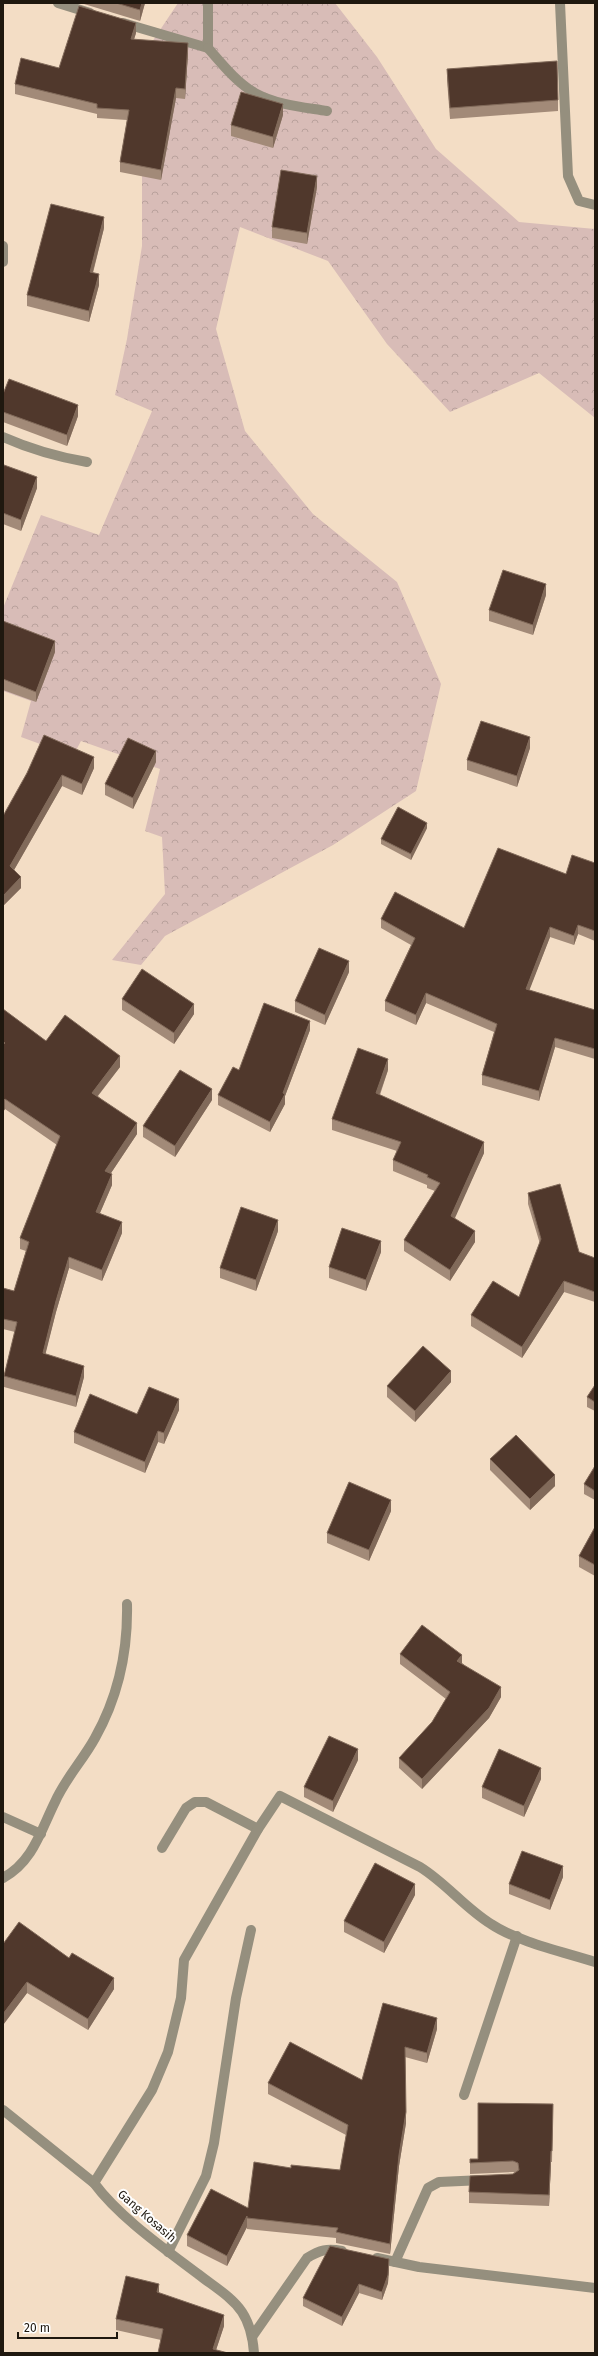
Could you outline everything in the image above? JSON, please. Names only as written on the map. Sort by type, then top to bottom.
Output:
[{"type":"street","points":[[58,3],[208,48],[230,72],[254,93],[283,104],[327,111]]},
{"type":"street","points":[[208,3],[208,48]]},
{"type":"street","points":[[560,3],[568,176],[579,201],[595,205]]},
{"type":"street","points":[[3,246],[3,262]]},
{"type":"street","points":[[3,437],[66,459],[87,462]]},
{"type":"street","points":[[3,1878],[21,1866],[41,1834],[55,1802],[95,1738],[113,1696],[125,1656],[128,1630],[127,1604]]},
{"type":"street","points":[[94,2184],[152,2090],[168,2052],[181,1998],[184,1960],[258,1829],[280,1796],[420,1867],[433,1875],[484,1920],[517,1936],[595,1962]]},
{"type":"street","points":[[162,1848],[186,1808],[195,1802],[206,1802],[258,1829]]},
{"type":"street","points":[[3,1817],[41,1834]]},
{"type":"street","points":[[168,2252],[206,2176],[214,2143],[236,1998],[251,1930]]},
{"type":"street","points":[[464,2095],[517,1936]]},
{"type":"street","name":"Gang Kosasih","points":[[3,2110],[94,2184],[104,2196],[168,2252],[226,2295],[242,2312],[252,2337],[254,2353]]},
{"type":"street","points":[[395,2262],[428,2188],[439,2182],[491,2179]]},
{"type":"street","points":[[252,2337],[307,2258],[318,2251],[328,2248],[350,2252]]},
{"type":"street","points":[[365,2255],[419,2267],[595,2288]]},
{"type":"green space","points":[[178,3],[335,3],[377,57],[436,149],[519,222],[595,229],[595,418],[539,373],[450,412],[387,344],[328,261],[240,227],[216,329],[245,431],[313,514],[397,582],[441,684],[416,791],[333,845],[165,936],[141,965],[112,960],[165,894],[162,837],[145,831],[160,769],[81,741],[73,756],[21,737],[31,701],[3,691],[3,608],[41,515],[99,535],[152,411],[115,395],[127,339],[142,246],[142,57]]},
{"type":"building","points":[[116,3],[142,3],[140,10]]},
{"type":"building","points":[[79,6],[136,23],[131,39],[188,43],[185,89],[176,88],[161,170],[120,162],[129,110],[97,108],[97,104],[15,84],[21,58],[59,68]]},
{"type":"building","points":[[557,61],[558,100],[450,108],[447,69]]},
{"type":"building","points":[[241,92],[283,104],[273,137],[231,125]]},
{"type":"building","points":[[281,170],[317,176],[307,233],[272,227]]},
{"type":"building","points":[[51,204],[104,217],[90,272],[99,274],[89,311],[27,295]]},
{"type":"building","points":[[9,379],[78,405],[67,435],[3,412],[3,394]]},
{"type":"building","points":[[4,465],[37,477],[21,520],[3,513]]},
{"type":"building","points":[[503,570],[546,584],[533,625],[489,610]]},
{"type":"building","points":[[3,621],[55,641],[36,692],[3,679]]},
{"type":"building","points":[[481,721],[530,737],[517,776],[467,760]]},
{"type":"building","points":[[44,735],[94,757],[82,784],[62,775],[10,866],[21,877],[3,896],[3,816],[27,773]]},
{"type":"building","points":[[128,738],[156,751],[133,798],[105,784]]},
{"type":"building","points":[[398,807],[427,823],[411,854],[381,839]]},
{"type":"building","points":[[498,848],[566,874],[572,855],[595,863],[595,931],[578,925],[574,936],[550,927],[526,989],[595,1010],[595,1049],[555,1038],[539,1091],[482,1075],[497,1024],[426,993],[416,1015],[385,1001],[415,938],[381,919],[395,892],[464,928]]},
{"type":"building","points":[[319,948],[349,961],[325,1015],[295,1001]]},
{"type":"building","points":[[142,969],[194,1004],[174,1033],[122,999]]},
{"type":"building","points":[[264,1003],[310,1021],[283,1093],[285,1094],[270,1122],[218,1095],[233,1067],[239,1070]]},
{"type":"building","points":[[3,1009],[46,1041],[65,1015],[120,1056],[92,1093],[137,1123],[105,1171],[112,1174],[96,1212],[122,1222],[102,1270],[69,1257],[43,1353],[84,1366],[76,1396],[4,1376],[17,1322],[3,1319],[3,1288],[14,1291],[29,1242],[20,1238],[60,1136],[5,1099],[3,1101],[3,1045],[5,1043],[3,1041]]},
{"type":"building","points":[[358,1048],[388,1059],[376,1093],[484,1142],[451,1216],[475,1231],[450,1270],[404,1240],[440,1183],[427,1177],[428,1175],[393,1160],[401,1142],[332,1119]]},
{"type":"building","points":[[180,1070],[212,1089],[175,1146],[143,1126]]},
{"type":"building","points":[[560,1184],[579,1252],[595,1258],[595,1292],[564,1281],[522,1347],[471,1315],[493,1281],[519,1297],[541,1239],[528,1193]]},
{"type":"building","points":[[241,1207],[278,1220],[256,1280],[220,1268]]},
{"type":"building","points":[[342,1228],[381,1241],[366,1280],[329,1267]]},
{"type":"building","points":[[423,1346],[451,1371],[415,1411],[387,1386]]},
{"type":"building","points":[[595,1385],[595,1402],[587,1397]]},
{"type":"building","points":[[149,1387],[179,1399],[164,1433],[158,1431],[145,1462],[74,1432],[90,1394],[137,1414]]},
{"type":"building","points":[[516,1435],[555,1475],[530,1499],[490,1459]]},
{"type":"building","points":[[595,1466],[595,1491],[584,1484]]},
{"type":"building","points":[[349,1482],[391,1500],[369,1550],[327,1533]]},
{"type":"building","points":[[595,1527],[595,1565],[579,1556]]},
{"type":"building","points":[[422,1625],[462,1655],[457,1661],[501,1687],[489,1708],[422,1779],[399,1758],[432,1722],[450,1692],[400,1654]]},
{"type":"building","points":[[329,1736],[358,1749],[333,1801],[304,1787]]},
{"type":"building","points":[[499,1749],[541,1768],[524,1806],[482,1787]]},
{"type":"building","points":[[522,1851],[563,1866],[550,1900],[509,1884]]},
{"type":"building","points":[[375,1863],[415,1884],[384,1942],[344,1921]]},
{"type":"building","points":[[19,1922],[69,1958],[72,1953],[114,1978],[88,2019],[27,1982],[3,2014],[3,1944]]},
{"type":"building","points":[[383,2003],[437,2018],[427,2053],[405,2047],[406,2112],[399,2155],[390,2244],[336,2232],[338,2228],[247,2218],[247,2216],[227,2256],[187,2235],[211,2189],[248,2208],[254,2162],[291,2168],[291,2165],[340,2170],[348,2125],[268,2083],[290,2042],[362,2080]]},
{"type":"building","points":[[478,2103],[553,2104],[549,2195],[469,2192],[470,2176],[513,2174],[519,2170],[518,2163],[513,2161],[470,2163],[470,2159],[478,2159]]},
{"type":"building","points":[[330,2246],[389,2259],[388,2275],[382,2292],[359,2284],[342,2317],[303,2298]]},
{"type":"building","points":[[126,2276],[159,2284],[157,2292],[224,2315],[213,2349],[228,2353],[158,2353],[163,2329],[116,2319]]}]
